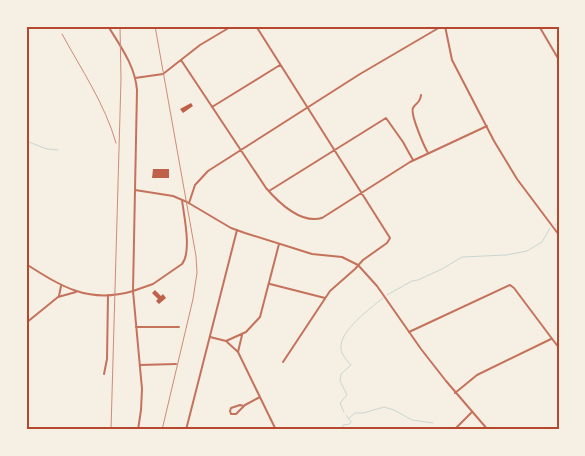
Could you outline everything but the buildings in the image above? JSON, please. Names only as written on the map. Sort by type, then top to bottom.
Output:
[{"type":"street","points":[[108,26],[127,57],[135,78],[138,96],[134,291],[142,400],[138,430]]},
{"type":"street","points":[[135,78],[164,74],[200,45],[232,26]]},
{"type":"street","points":[[256,26],[390,238],[387,243],[370,254],[330,291],[283,362]]},
{"type":"street","points":[[189,203],[193,189],[200,178],[360,74],[444,26],[452,60],[486,126],[517,179],[559,235]]},
{"type":"street","points":[[539,26],[559,60]]},
{"type":"street","points":[[555,54],[559,52]]},
{"type":"street","points":[[181,60],[269,192],[305,218],[315,220],[322,218],[413,160],[486,126]]},
{"type":"street","points":[[212,107],[280,65]]},
{"type":"street","points":[[421,95],[420,102],[412,110],[417,128],[428,153]]},
{"type":"street","points":[[269,192],[386,118],[413,160]]},
{"type":"street","points":[[135,190],[164,194],[182,200],[237,230],[312,254],[342,258],[358,265],[378,286],[409,332],[455,393],[488,430]]},
{"type":"street","points":[[26,264],[61,286],[77,292],[121,295],[153,284],[185,260],[187,248],[182,200]]},
{"type":"street","points":[[186,430],[237,230]]},
{"type":"street","points":[[226,341],[242,334],[253,326],[260,317],[279,244]]},
{"type":"street","points":[[270,284],[325,298]]},
{"type":"street","points":[[58,297],[61,286]]},
{"type":"street","points":[[409,332],[510,286],[559,348]]},
{"type":"street","points":[[26,323],[58,297],[77,292]]},
{"type":"street","points":[[104,374],[107,359],[108,295]]},
{"type":"street","points":[[136,327],[179,327]]},
{"type":"street","points":[[238,352],[242,334]]},
{"type":"street","points":[[209,336],[226,341],[238,352],[276,430]]},
{"type":"street","points":[[455,393],[477,375],[552,339]]},
{"type":"street","points":[[140,365],[176,364]]},
{"type":"street","points":[[244,406],[234,406],[230,409],[230,412],[232,415],[236,414],[244,406],[260,397]]},
{"type":"street","points":[[454,430],[472,412]]},
{"type":"waterway","points":[[26,141],[47,149],[58,150]]},
{"type":"waterway","points":[[555,225],[559,222]]},
{"type":"waterway","points":[[387,295],[412,281],[442,269],[462,257],[506,255],[527,251],[542,242],[550,228]]},
{"type":"waterway","points":[[344,412],[340,403],[347,395],[340,381],[341,374],[351,365],[342,353],[342,341],[350,327],[383,298]]},
{"type":"waterway","points":[[349,418],[355,413],[363,413],[384,407],[412,420],[433,423]]},
{"type":"waterway","points":[[343,430],[343,425],[350,424],[351,422],[346,415]]},
{"type":"railway","points":[[111,430],[121,79],[120,26]]},
{"type":"railway","points":[[155,26],[196,256],[197,273],[193,299],[162,430]]},
{"type":"railway","points":[[62,34],[106,114],[116,143]]}]
